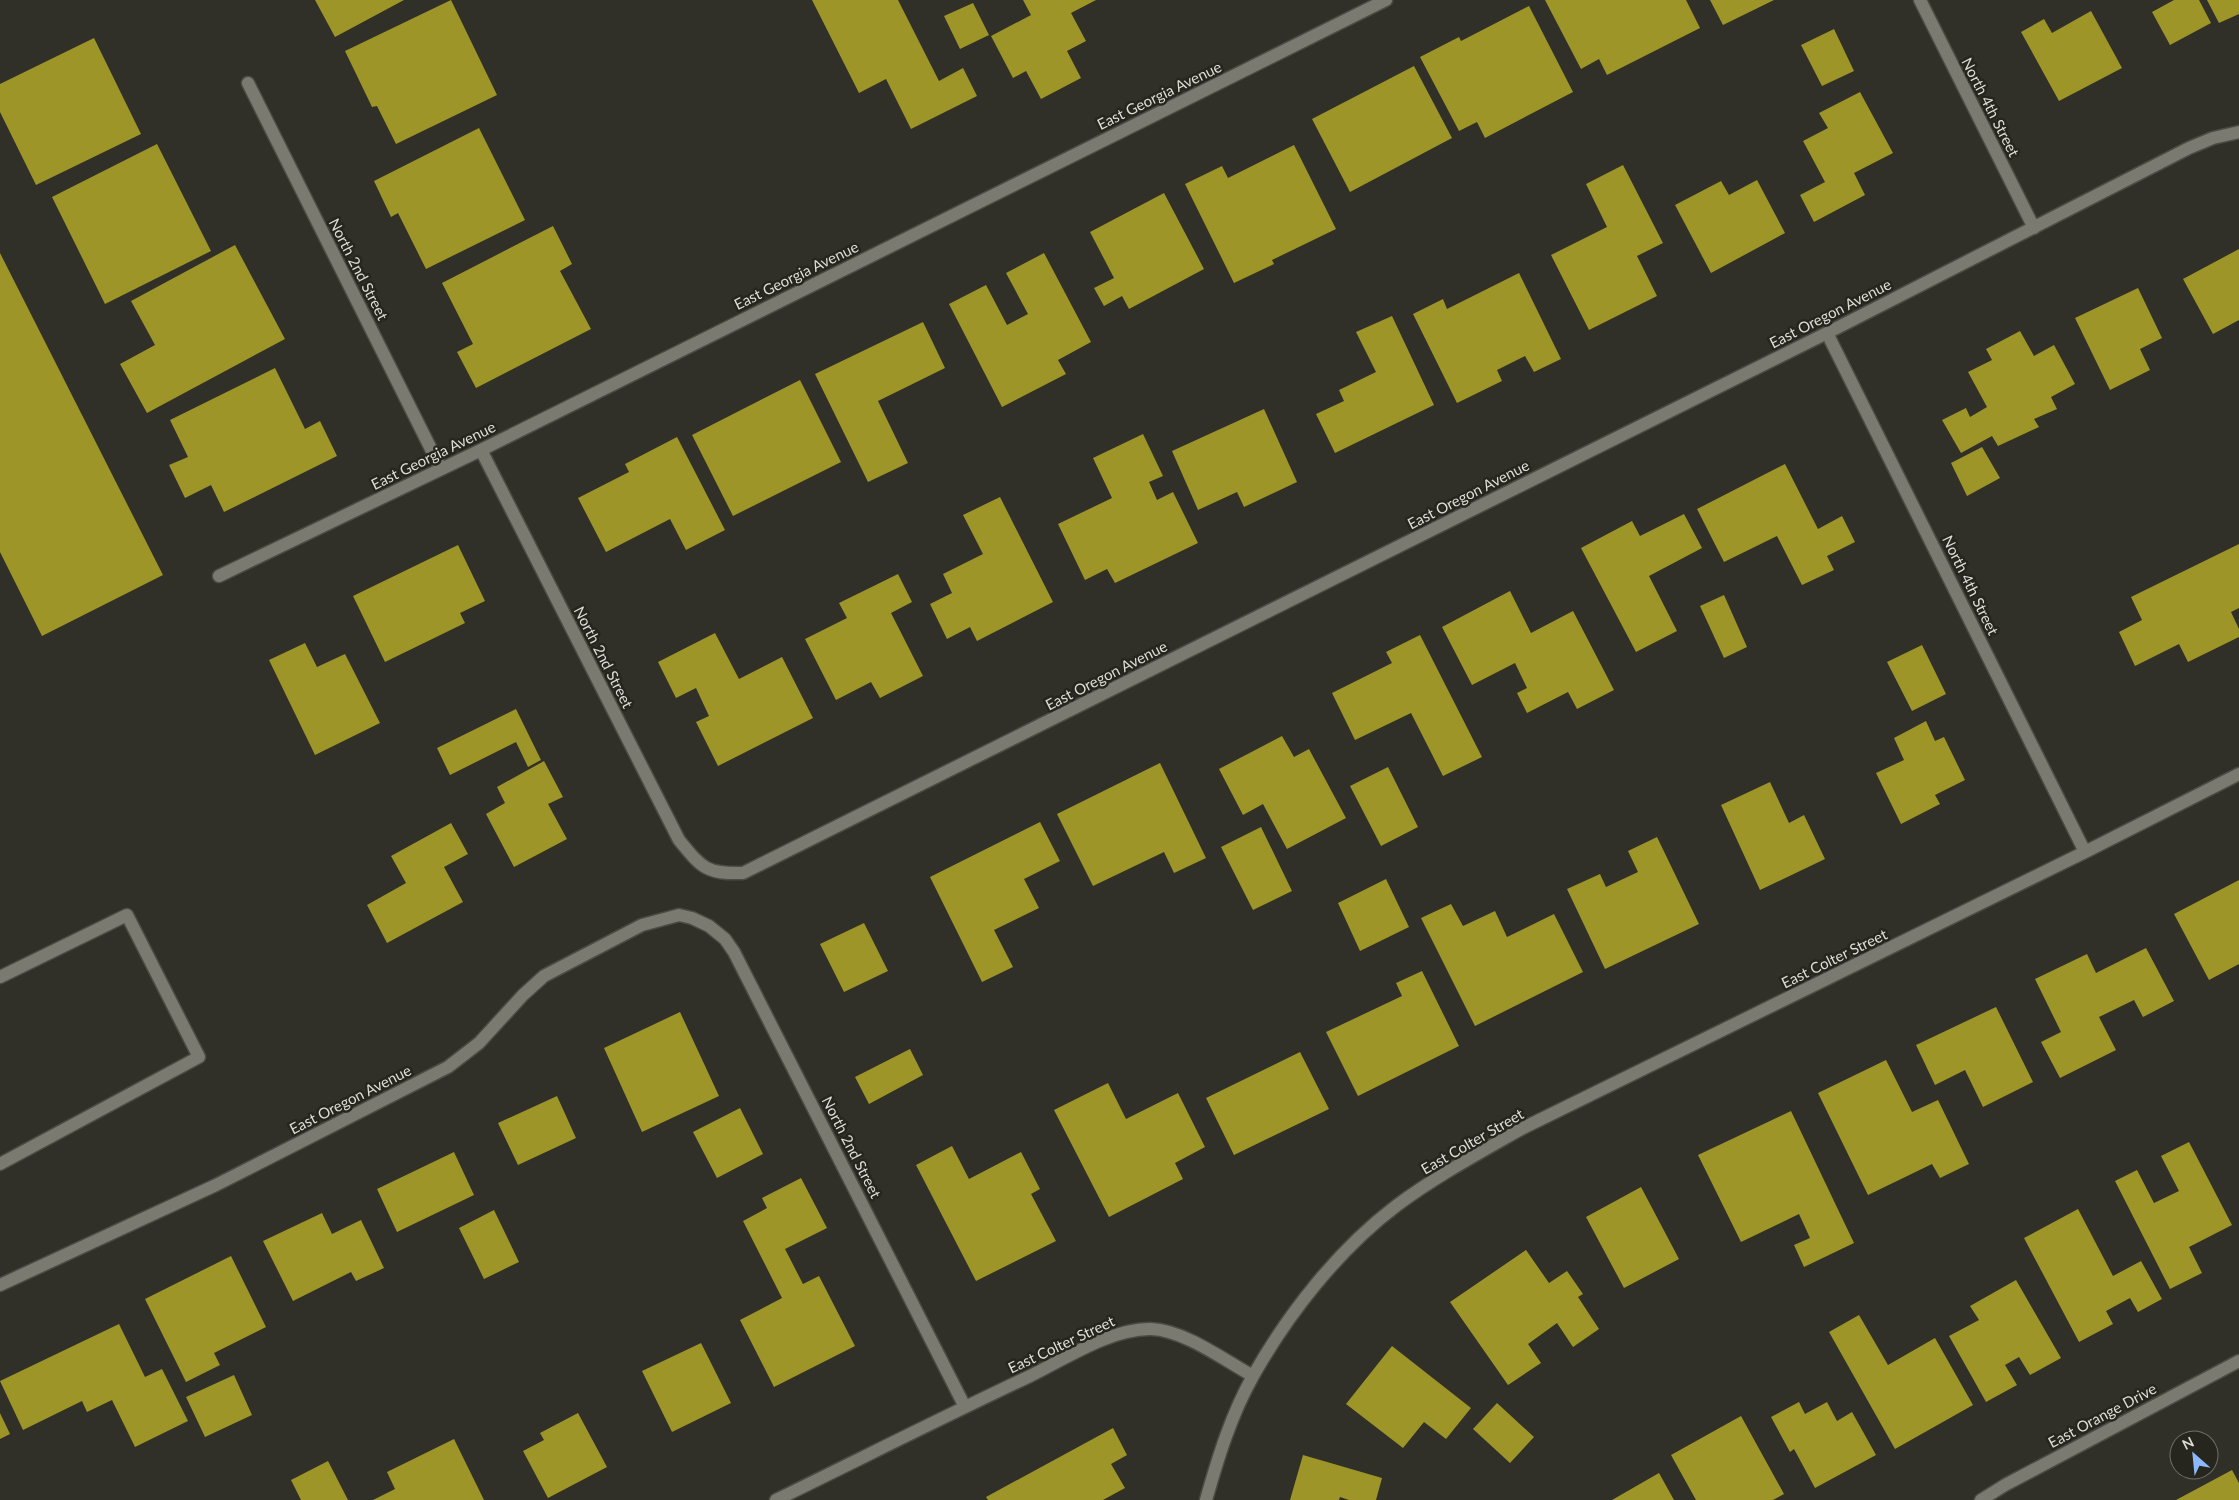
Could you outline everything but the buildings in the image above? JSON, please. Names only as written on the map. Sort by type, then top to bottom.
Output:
[{"type":"street","name":"East Georgia Avenue","points":[[219,576],[441,470],[1386,0]]},
{"type":"street","name":"North 4th Street","points":[[1920,0],[2034,228]]},
{"type":"street","name":"North 2nd Street","points":[[248,83],[441,470]]},
{"type":"street","name":"East Oregon Avenue","points":[[709,871],[743,873],[761,866],[1827,333],[2189,148],[2213,138],[2239,132]]},
{"type":"street","name":"North 4th Street","points":[[1827,333],[2085,852]]},
{"type":"street","name":"North 2nd Street","points":[[481,450],[669,822],[684,847],[709,871]]},
{"type":"street","name":"East Colter Street","points":[[776,1500],[965,1406],[1100,1342],[1129,1331],[1152,1329],[1179,1335],[1253,1376],[1309,1292],[1352,1244],[1396,1206],[1448,1171],[1522,1129],[2085,852],[2239,774]]},
{"type":"street","points":[[0,977],[128,915],[199,1057],[0,1164]]},
{"type":"street","name":"East Oregon Avenue","points":[[0,1285],[216,1185],[448,1067],[480,1043],[544,976],[577,958],[642,925],[679,915],[692,918]]},
{"type":"street","name":"North 2nd Street","points":[[692,918],[709,926],[725,939],[734,952],[965,1406]]},
{"type":"street","name":"East Orange Drive","points":[[1981,1500],[2014,1480],[2239,1361]]},
{"type":"street","points":[[1206,1500],[1222,1446],[1253,1376]]}]
